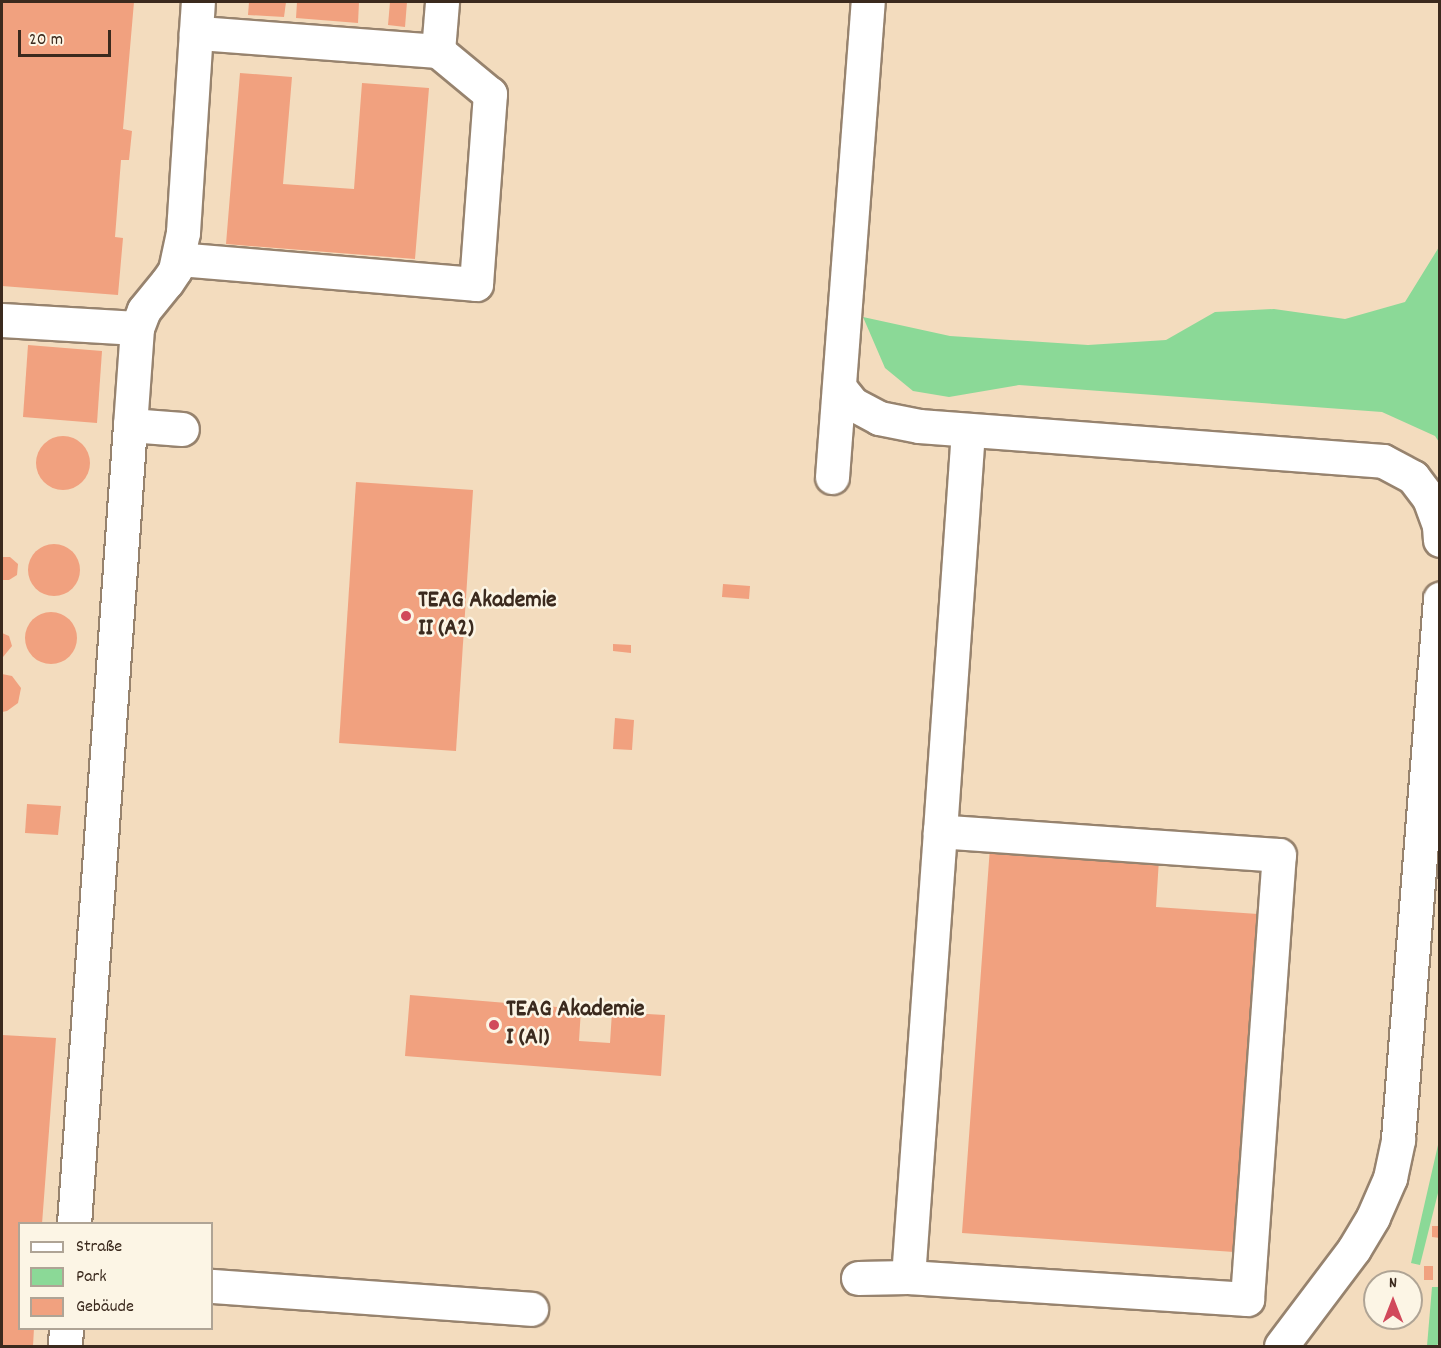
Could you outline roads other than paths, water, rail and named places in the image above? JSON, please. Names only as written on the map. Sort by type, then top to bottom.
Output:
[{"type":"lane","points":[[438,51],[442,2]]},
{"type":"lane","points":[[832,477],[868,2]]},
{"type":"lane","points":[[74,1222],[137,328],[144,310],[167,282],[178,259],[183,231],[197,17],[438,51],[490,94],[476,284],[178,259]]},
{"type":"lane","points":[[2,320],[137,328]]},
{"type":"lane","points":[[839,387],[853,404],[879,418],[919,426],[1383,461],[1413,477],[1429,498],[1439,526],[1440,540]]},
{"type":"lane","points":[[130,425],[182,429]]},
{"type":"lane","points":[[908,1276],[968,431]]},
{"type":"lane","points":[[1281,1347],[1354,1249],[1373,1217],[1389,1178],[1398,1140],[1440,599]]},
{"type":"lane","points":[[858,1278],[908,1276],[1246,1299],[1279,855],[940,831]]},
{"type":"lane","points":[[213,1286],[531,1308]]},
{"type":"lane","points":[[65,1347],[66,1330]]},
{"type":"place","name":"TEAG Akademie II (A2)","points":[[406,616]]},
{"type":"place","name":"TEAG Akademie I (A1)","points":[[494,1025]]}]
